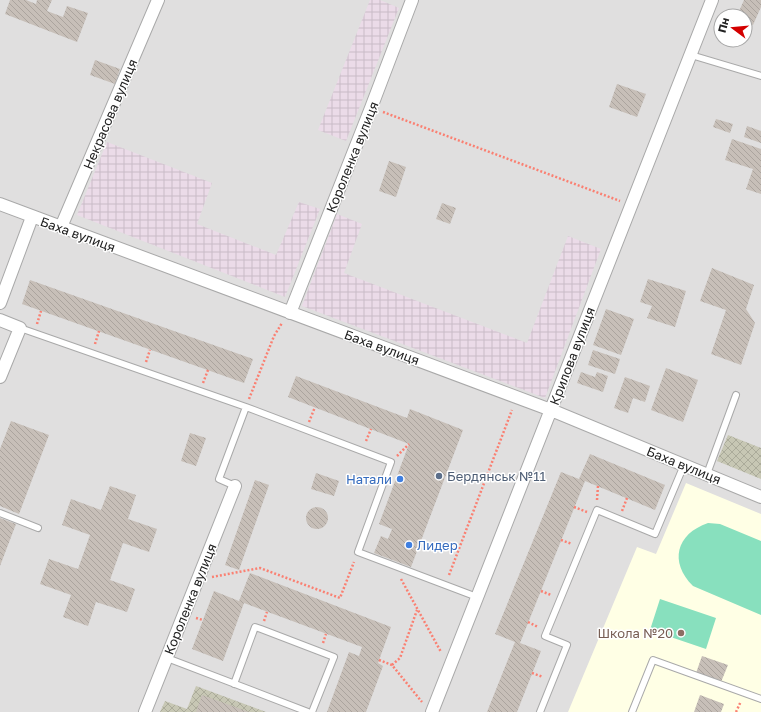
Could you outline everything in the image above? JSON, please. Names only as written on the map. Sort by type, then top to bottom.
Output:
[{"type":"street","name":"Некрасова вулиця","points":[[61,228],[158,0]]},
{"type":"street","name":"Короленка вулиця","points":[[290,313],[412,0]]},
{"type":"street","name":"Крилова вулиця","points":[[429,709],[450,668],[712,0]]},
{"type":"street","name":"Баха вулиця","points":[[0,204],[551,410],[761,497]]},
{"type":"street","points":[[0,303],[32,216]]},
{"type":"street","points":[[0,320],[20,328],[0,377]]},
{"type":"street","name":"Короленка вулиця","points":[[145,712],[235,486]]},
{"type":"lane","points":[[691,55],[761,76]]},
{"type":"lane","points":[[20,328],[246,407],[391,462],[358,552],[477,597]]},
{"type":"lane","points":[[707,474],[736,395]]},
{"type":"lane","points":[[235,486],[219,479],[246,407]]},
{"type":"lane","points":[[540,712],[567,645],[545,636],[597,510],[655,534],[684,465]]},
{"type":"lane","points":[[0,513],[38,528]]},
{"type":"lane","points":[[234,684],[255,628],[261,629],[334,657],[312,712]]},
{"type":"lane","points":[[166,658],[308,712]]},
{"type":"lane","points":[[632,712],[653,660],[761,699]]},
{"type":"path","points":[[371,108],[631,206]]},
{"type":"path","points":[[246,407],[274,336],[290,313]]},
{"type":"path","points":[[445,585],[516,397]]},
{"type":"path","points":[[306,430],[315,407]]},
{"type":"path","points":[[391,462],[410,444]]},
{"type":"path","points":[[198,580],[260,568],[340,598],[358,552]]},
{"type":"path","points":[[394,565],[450,668]]},
{"type":"path","points":[[392,665],[400,658],[418,609]]},
{"type":"path","points":[[379,660],[392,665],[429,709]]},
{"type":"shaded area","points":[[0,0],[761,0],[761,712],[0,712]]},
{"type":"shaded area","points":[[370,0],[380,0],[399,8],[346,141],[318,130]]},
{"type":"shaded area","points":[[107,142],[212,183],[197,224],[276,255],[299,202],[320,209],[285,297],[77,215]]},
{"type":"shaded area","points":[[337,214],[362,224],[344,273],[527,343],[568,236],[601,249],[545,398],[302,306]]},
{"type":"shaded area","points":[[728,435],[761,448],[761,479],[717,461]]},
{"type":"shaded area","name":"Школа №20","points":[[686,483],[761,514],[761,712],[568,712],[637,547],[656,554]]},
{"type":"shaded area","points":[[196,686],[266,712],[160,712],[165,701],[187,709]]},
{"type":"green space","points":[[708,523],[720,524],[761,541],[761,615],[693,586],[685,577],[679,558],[683,541],[697,528]]},
{"type":"green space","points":[[660,599],[716,618],[706,649],[650,630]]},
{"type":"building","points":[[10,0],[26,0],[36,4],[37,0],[52,0],[47,11],[63,17],[67,6],[88,13],[77,42],[5,14]]},
{"type":"building","points":[[744,0],[761,0],[761,7],[753,25],[753,8],[740,8]]},
{"type":"building","points":[[95,60],[120,69],[115,84],[90,75]]},
{"type":"building","points":[[617,84],[646,94],[637,117],[609,107]]},
{"type":"building","points":[[716,119],[733,124],[730,133],[713,127]]},
{"type":"building","points":[[747,126],[761,131],[761,143],[744,137]]},
{"type":"building","points":[[732,139],[761,149],[761,194],[746,189],[753,169],[725,160]]},
{"type":"building","points":[[389,161],[406,167],[396,197],[379,191]]},
{"type":"building","points":[[442,203],[456,208],[450,224],[436,219]]},
{"type":"building","points":[[712,268],[754,285],[746,309],[755,323],[741,365],[711,354],[726,310],[700,301]]},
{"type":"building","points":[[648,279],[686,291],[675,327],[647,318],[652,306],[640,302]]},
{"type":"building","points":[[30,280],[253,359],[244,383],[22,304]]},
{"type":"building","points":[[606,309],[634,319],[621,355],[593,345]]},
{"type":"building","points":[[593,350],[620,359],[615,374],[588,365]]},
{"type":"building","points":[[666,368],[698,380],[683,422],[651,410]]},
{"type":"building","points":[[581,372],[595,377],[597,372],[608,376],[603,392],[577,383]]},
{"type":"building","points":[[296,376],[407,418],[410,409],[463,430],[411,567],[374,553],[381,536],[388,539],[392,529],[379,524],[409,444],[288,397]]},
{"type":"building","points":[[625,377],[650,386],[645,402],[633,398],[628,413],[614,408]]},
{"type":"building","points":[[11,421],[49,435],[19,514],[0,506],[0,449]]},
{"type":"building","points":[[190,433],[206,438],[196,466],[181,461]]},
{"type":"building","points":[[590,454],[665,485],[655,510],[585,481],[520,643],[541,651],[517,712],[487,712],[515,642],[495,634],[561,472],[579,479]]},
{"type":"building","points":[[316,473],[339,481],[334,496],[311,489]]},
{"type":"building","points":[[255,480],[269,485],[239,570],[225,565]]},
{"type":"building","points":[[110,486],[136,495],[128,519],[157,529],[149,552],[123,543],[110,580],[135,589],[127,612],[96,602],[88,626],[63,617],[71,595],[40,584],[49,559],[78,569],[90,535],[62,525],[71,499],[101,510]]},
{"type":"building","points":[[317,507],[325,510],[328,518],[325,526],[317,529],[309,526],[306,518],[309,510]]},
{"type":"building","points":[[0,518],[16,524],[0,566]]},
{"type":"building","points":[[250,573],[391,627],[378,663],[383,666],[366,712],[327,712],[349,652],[359,656],[362,647],[244,603],[223,661],[192,649],[214,591],[239,601]]},
{"type":"building","points":[[702,656],[728,665],[721,682],[696,673]]},
{"type":"building","points":[[202,695],[249,712],[196,712]]},
{"type":"building","points":[[700,695],[724,704],[721,712],[694,712]]},
{"type":"place","name":"Бердянськ №11","points":[[439,476]]},
{"type":"place","name":"Натали","points":[[400,479]]},
{"type":"place","name":"Лидер","points":[[409,545]]},
{"type":"place","name":"Школа №20","points":[[681,633]]}]
